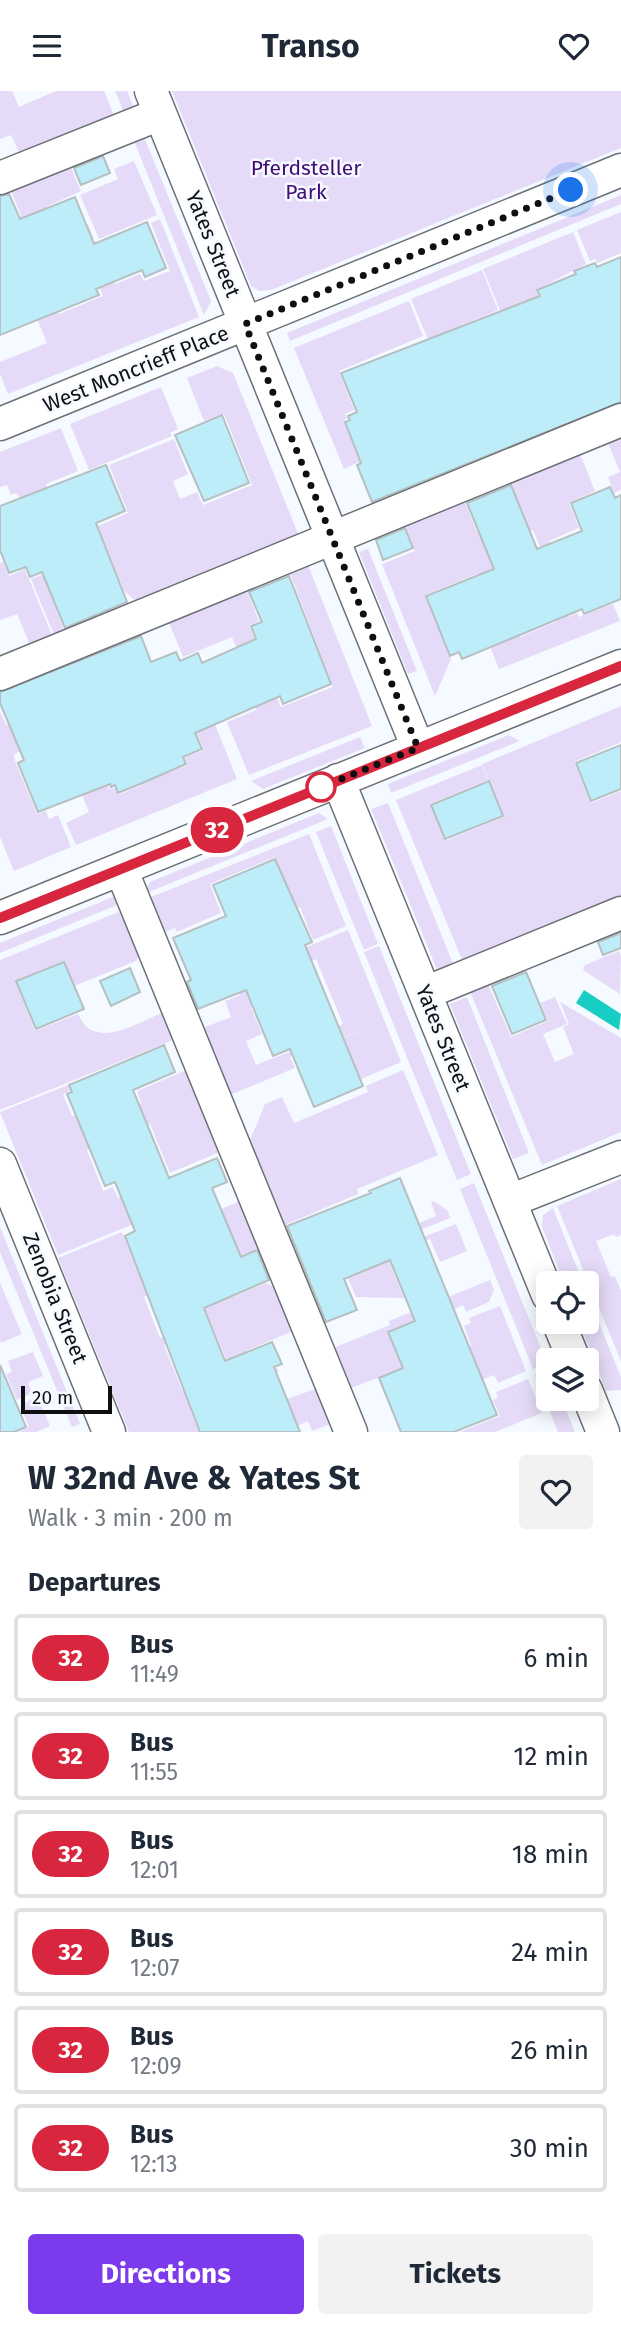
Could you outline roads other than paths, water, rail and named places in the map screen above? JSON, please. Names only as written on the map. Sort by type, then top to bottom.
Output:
[{"type":"street","points":[[0,179],[155,102]]},
{"type":"street","name":"Yates Street","points":[[155,102],[418,748]]},
{"type":"street","name":"West Moncrieff Place","points":[[0,424],[621,170]]},
{"type":"street","points":[[0,674],[621,420]]},
{"type":"street","points":[[0,918],[621,666]]},
{"type":"street","name":"Yates Street","points":[[338,780],[538,1271]]},
{"type":"street","points":[[121,869],[351,1432]]},
{"type":"street","points":[[425,993],[621,913]]},
{"type":"street","points":[[510,1201],[621,1157]]},
{"type":"street","name":"Zenobia Street","points":[[0,1164],[109,1432]]},
{"type":"water","points":[[584,990],[621,1014],[619,1030],[576,1003]]},
{"type":"park label","name":"Pferdsteller Park","points":[[306,180]]}]
